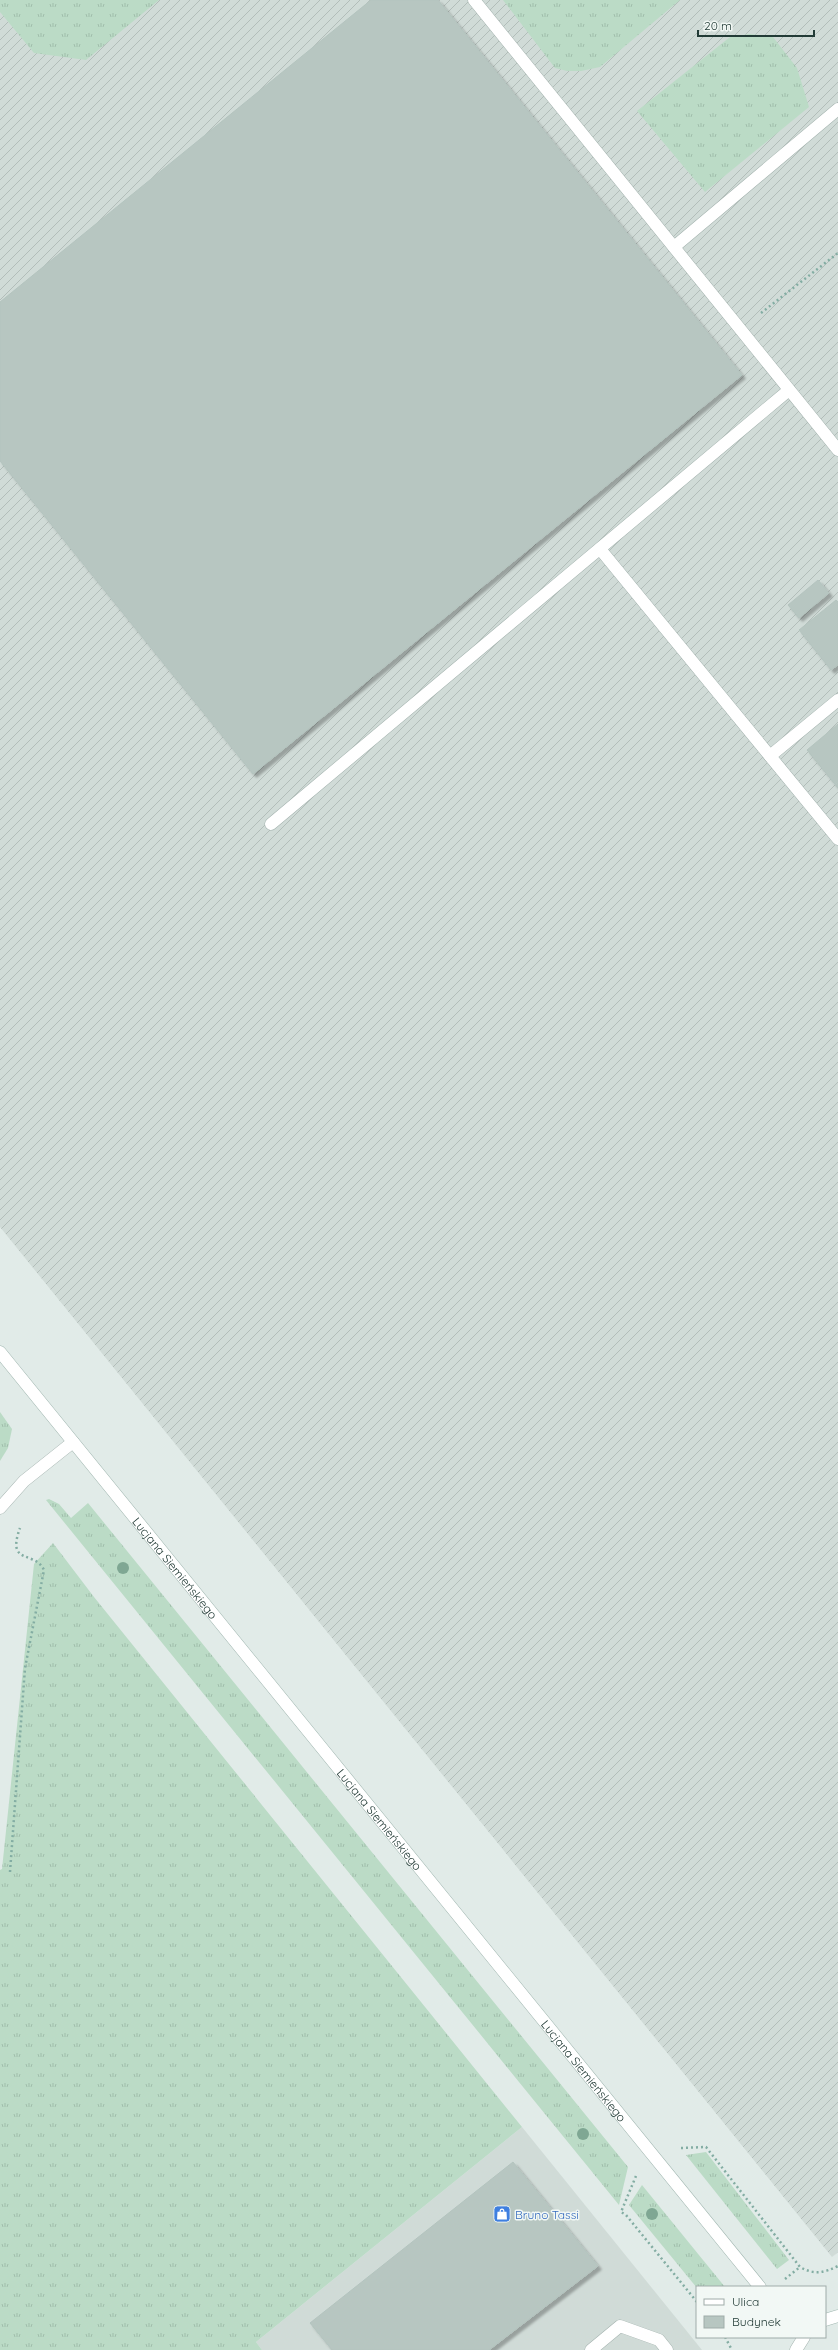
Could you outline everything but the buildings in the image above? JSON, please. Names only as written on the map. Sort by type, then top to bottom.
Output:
[{"type":"street","points":[[474,0],[838,450]]},
{"type":"street","points":[[674,247],[838,109]]},
{"type":"street","points":[[271,824],[789,390]]},
{"type":"street","points":[[600,549],[838,839]]},
{"type":"street","points":[[770,756],[838,700]]},
{"type":"street","name":"Lucjana Siemieńskiego","points":[[0,1352],[647,2150],[759,2286]]},
{"type":"street","points":[[0,1508],[24,1481],[73,1442]]},
{"type":"street","points":[[826,2320],[838,2316]]},
{"type":"street","points":[[591,2350],[620,2326],[659,2340],[667,2350]]},
{"type":"street","points":[[796,2350],[803,2338]]},
{"type":"path","points":[[740,330],[838,254]]},
{"type":"path","points":[[10,1872],[25,1668],[44,1570],[38,1561],[24,1557],[19,1553],[16,1546],[16,1537],[21,1523]]},
{"type":"path","points":[[696,2301],[626,2215],[620,2212],[647,2150],[706,2147],[800,2267],[809,2272],[824,2273],[838,2266]]},
{"type":"path","points":[[726,2338],[732,2350]]},
{"type":"shaded area","points":[[0,0],[838,0],[838,2252],[832,2257],[0,1227]]},
{"type":"shaded area","points":[[522,2127],[702,2350],[262,2350],[256,2342]]},
{"type":"green space","points":[[0,0],[159,0],[86,60],[34,53],[0,12]]},
{"type":"green space","points":[[503,0],[680,0],[600,67],[581,71],[567,71],[555,68]]},
{"type":"green space","points":[[750,34],[773,37],[797,68],[809,107],[705,192],[637,111],[730,37]]},
{"type":"green space","points":[[0,1412],[12,1429],[8,1448],[0,1461]]},
{"type":"green space","points":[[49,1499],[59,1504],[71,1518],[88,1503],[628,2167],[619,2205],[46,1500]]},
{"type":"green space","points":[[53,1543],[94,1597],[522,2127],[256,2342],[262,2350],[0,2350],[0,1870],[2,1869],[34,1564]]},
{"type":"green space","points":[[706,2152],[789,2260],[777,2269],[686,2155]]},
{"type":"green space","points":[[642,2185],[724,2286],[696,2287],[629,2205]]},
{"type":"place","name":"Bruno Tassi","points":[[502,2214]]}]
